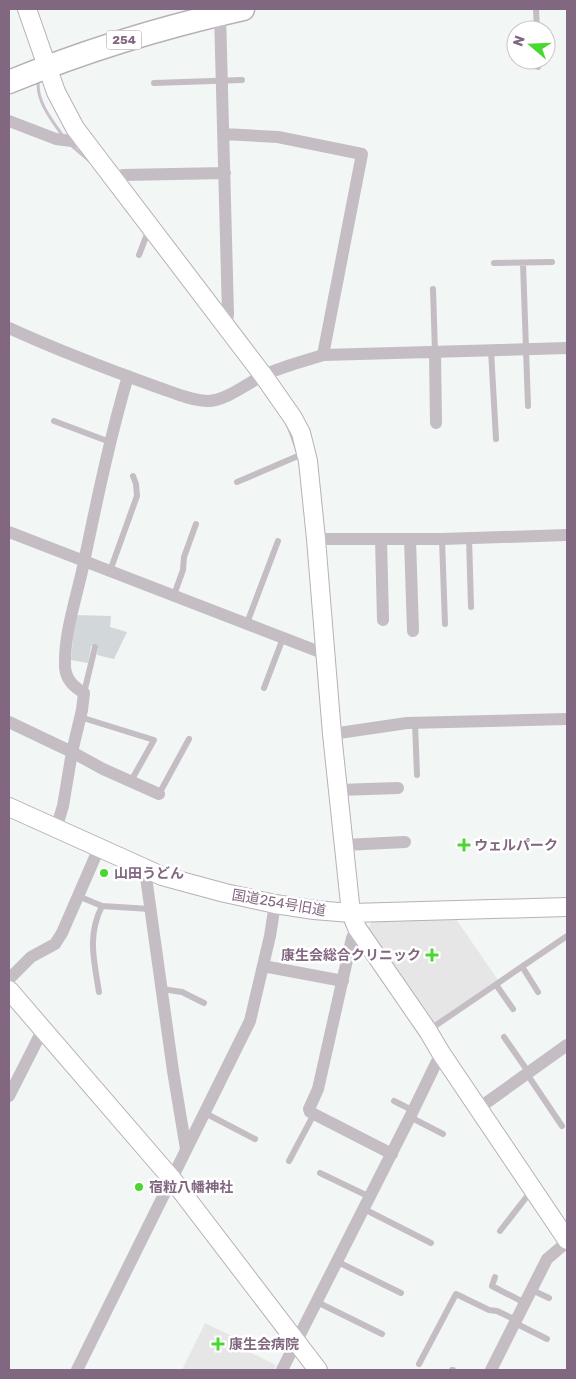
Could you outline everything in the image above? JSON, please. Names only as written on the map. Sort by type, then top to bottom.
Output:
[{"type":"highway","name":"254","points":[[9,70],[107,46],[211,11],[243,9]]},
{"type":"highway","name":"254","points":[[9,82],[45,61]]},
{"type":"street","points":[[27,9],[63,108],[87,143],[263,375],[293,418],[301,433],[306,452],[316,539],[332,734],[354,921],[343,981],[318,1089],[309,1109],[310,1112],[392,1154]]},
{"type":"street","points":[[211,11],[222,81],[228,314],[226,326]]},
{"type":"street","points":[[10,125],[56,139],[87,143]]},
{"type":"street","points":[[224,134],[278,137],[362,154],[323,355]]},
{"type":"street","points":[[114,177],[122,175],[225,173]]},
{"type":"street","points":[[9,328],[42,343],[128,376],[187,397],[208,402],[227,396],[263,375],[284,366],[323,355],[567,348]]},
{"type":"street","points":[[435,352],[436,423]]},
{"type":"street","points":[[56,829],[63,806],[84,693],[68,680],[65,668],[69,621],[110,442],[128,376]]},
{"type":"street","points":[[9,532],[325,654]]},
{"type":"street","points":[[316,539],[442,539],[567,535]]},
{"type":"street","points":[[381,539],[383,620]]},
{"type":"street","points":[[410,539],[413,631]]},
{"type":"street","points":[[332,734],[415,723],[567,719]]},
{"type":"street","points":[[9,722],[159,794]]},
{"type":"street","points":[[338,790],[398,788]]},
{"type":"street","name":"国道254号旧道","points":[[9,807],[145,870],[186,884],[275,904],[314,910],[354,921],[565,911]]},
{"type":"street","points":[[344,845],[405,842]]},
{"type":"street","points":[[9,979],[31,957],[55,944],[62,933],[99,848]]},
{"type":"street","points":[[145,870],[172,1071],[186,1149]]},
{"type":"street","points":[[77,1370],[250,1021],[275,904]]},
{"type":"street","points":[[354,921],[567,1241],[547,1259],[491,1370]]},
{"type":"street","points":[[263,966],[343,981]]},
{"type":"street","points":[[9,990],[172,1179],[318,1370]]},
{"type":"street","points":[[9,1096],[43,1029]]},
{"type":"street","points":[[479,1108],[567,1045]]},
{"type":"street","points":[[282,1370],[412,1114],[441,1052]]},
{"type":"lane","points":[[154,83],[242,80]]},
{"type":"lane","points":[[139,256],[150,225]]},
{"type":"lane","points":[[494,263],[552,262]]},
{"type":"lane","points":[[523,263],[528,406]]},
{"type":"lane","points":[[433,289],[435,352]]},
{"type":"lane","points":[[492,350],[496,439]]},
{"type":"lane","points":[[54,421],[110,442]]},
{"type":"lane","points":[[237,482],[306,452]]},
{"type":"lane","points":[[110,571],[137,496],[133,476]]},
{"type":"lane","points":[[174,595],[183,570],[184,557],[196,524]]},
{"type":"lane","points":[[468,537],[471,608]]},
{"type":"lane","points":[[442,539],[445,624]]},
{"type":"lane","points":[[247,623],[278,541]]},
{"type":"lane","points":[[264,688],[283,638]]},
{"type":"lane","points":[[84,693],[95,647]]},
{"type":"lane","points":[[80,718],[154,740],[131,781]]},
{"type":"lane","points":[[415,723],[417,775]]},
{"type":"lane","points":[[159,794],[189,739]]},
{"type":"lane","points":[[78,896],[102,906],[150,909]]},
{"type":"lane","points":[[99,992],[92,948],[97,918],[102,906]]},
{"type":"lane","points":[[428,1031],[497,986],[567,936]]},
{"type":"lane","points":[[522,968],[538,992]]},
{"type":"lane","points":[[497,986],[513,1009]]},
{"type":"lane","points":[[162,989],[182,992],[204,1003]]},
{"type":"lane","points":[[504,1037],[562,1126]]},
{"type":"lane","points":[[394,1101],[443,1134]]},
{"type":"lane","points":[[205,1113],[255,1139]]},
{"type":"lane","points":[[289,1161],[314,1114]]},
{"type":"lane","points":[[320,1172],[431,1243]]},
{"type":"lane","points":[[500,1231],[533,1189]]},
{"type":"lane","points":[[338,1262],[401,1293]]},
{"type":"lane","points":[[495,1277],[492,1286],[525,1303]]},
{"type":"lane","points":[[532,1290],[550,1298]]},
{"type":"lane","points":[[419,1364],[456,1294],[489,1310],[496,1311],[547,1339]]},
{"type":"lane","points":[[317,1302],[382,1334]]},
{"type":"shaded area","points":[[75,615],[111,616],[110,627],[127,632],[114,659],[97,655],[98,647],[91,646],[88,663],[71,660]]},
{"type":"shaded area","name":"康生会総合クリニック","points":[[456,919],[498,980],[434,1024],[367,930],[373,920]]},
{"type":"shaded area","name":"康生会病院","points":[[205,1323],[242,1341],[239,1347],[276,1365],[274,1370],[182,1370]]},
{"type":"waterway","points":[[39,79],[38,86],[41,101],[63,136]]},
{"type":"waterway","points":[[72,146],[92,163]]},
{"type":"waterway","points":[[288,426],[297,451]]},
{"type":"place","name":"ウェルパーク","points":[[464,845]]},
{"type":"place","name":"山田うどん","points":[[104,873]]},
{"type":"place","name":"康生会総合クリニック","points":[[432,955]]},
{"type":"place","name":"宿粒八幡神社","points":[[139,1187]]},
{"type":"place","name":"康生会病院","points":[[218,1344]]}]
